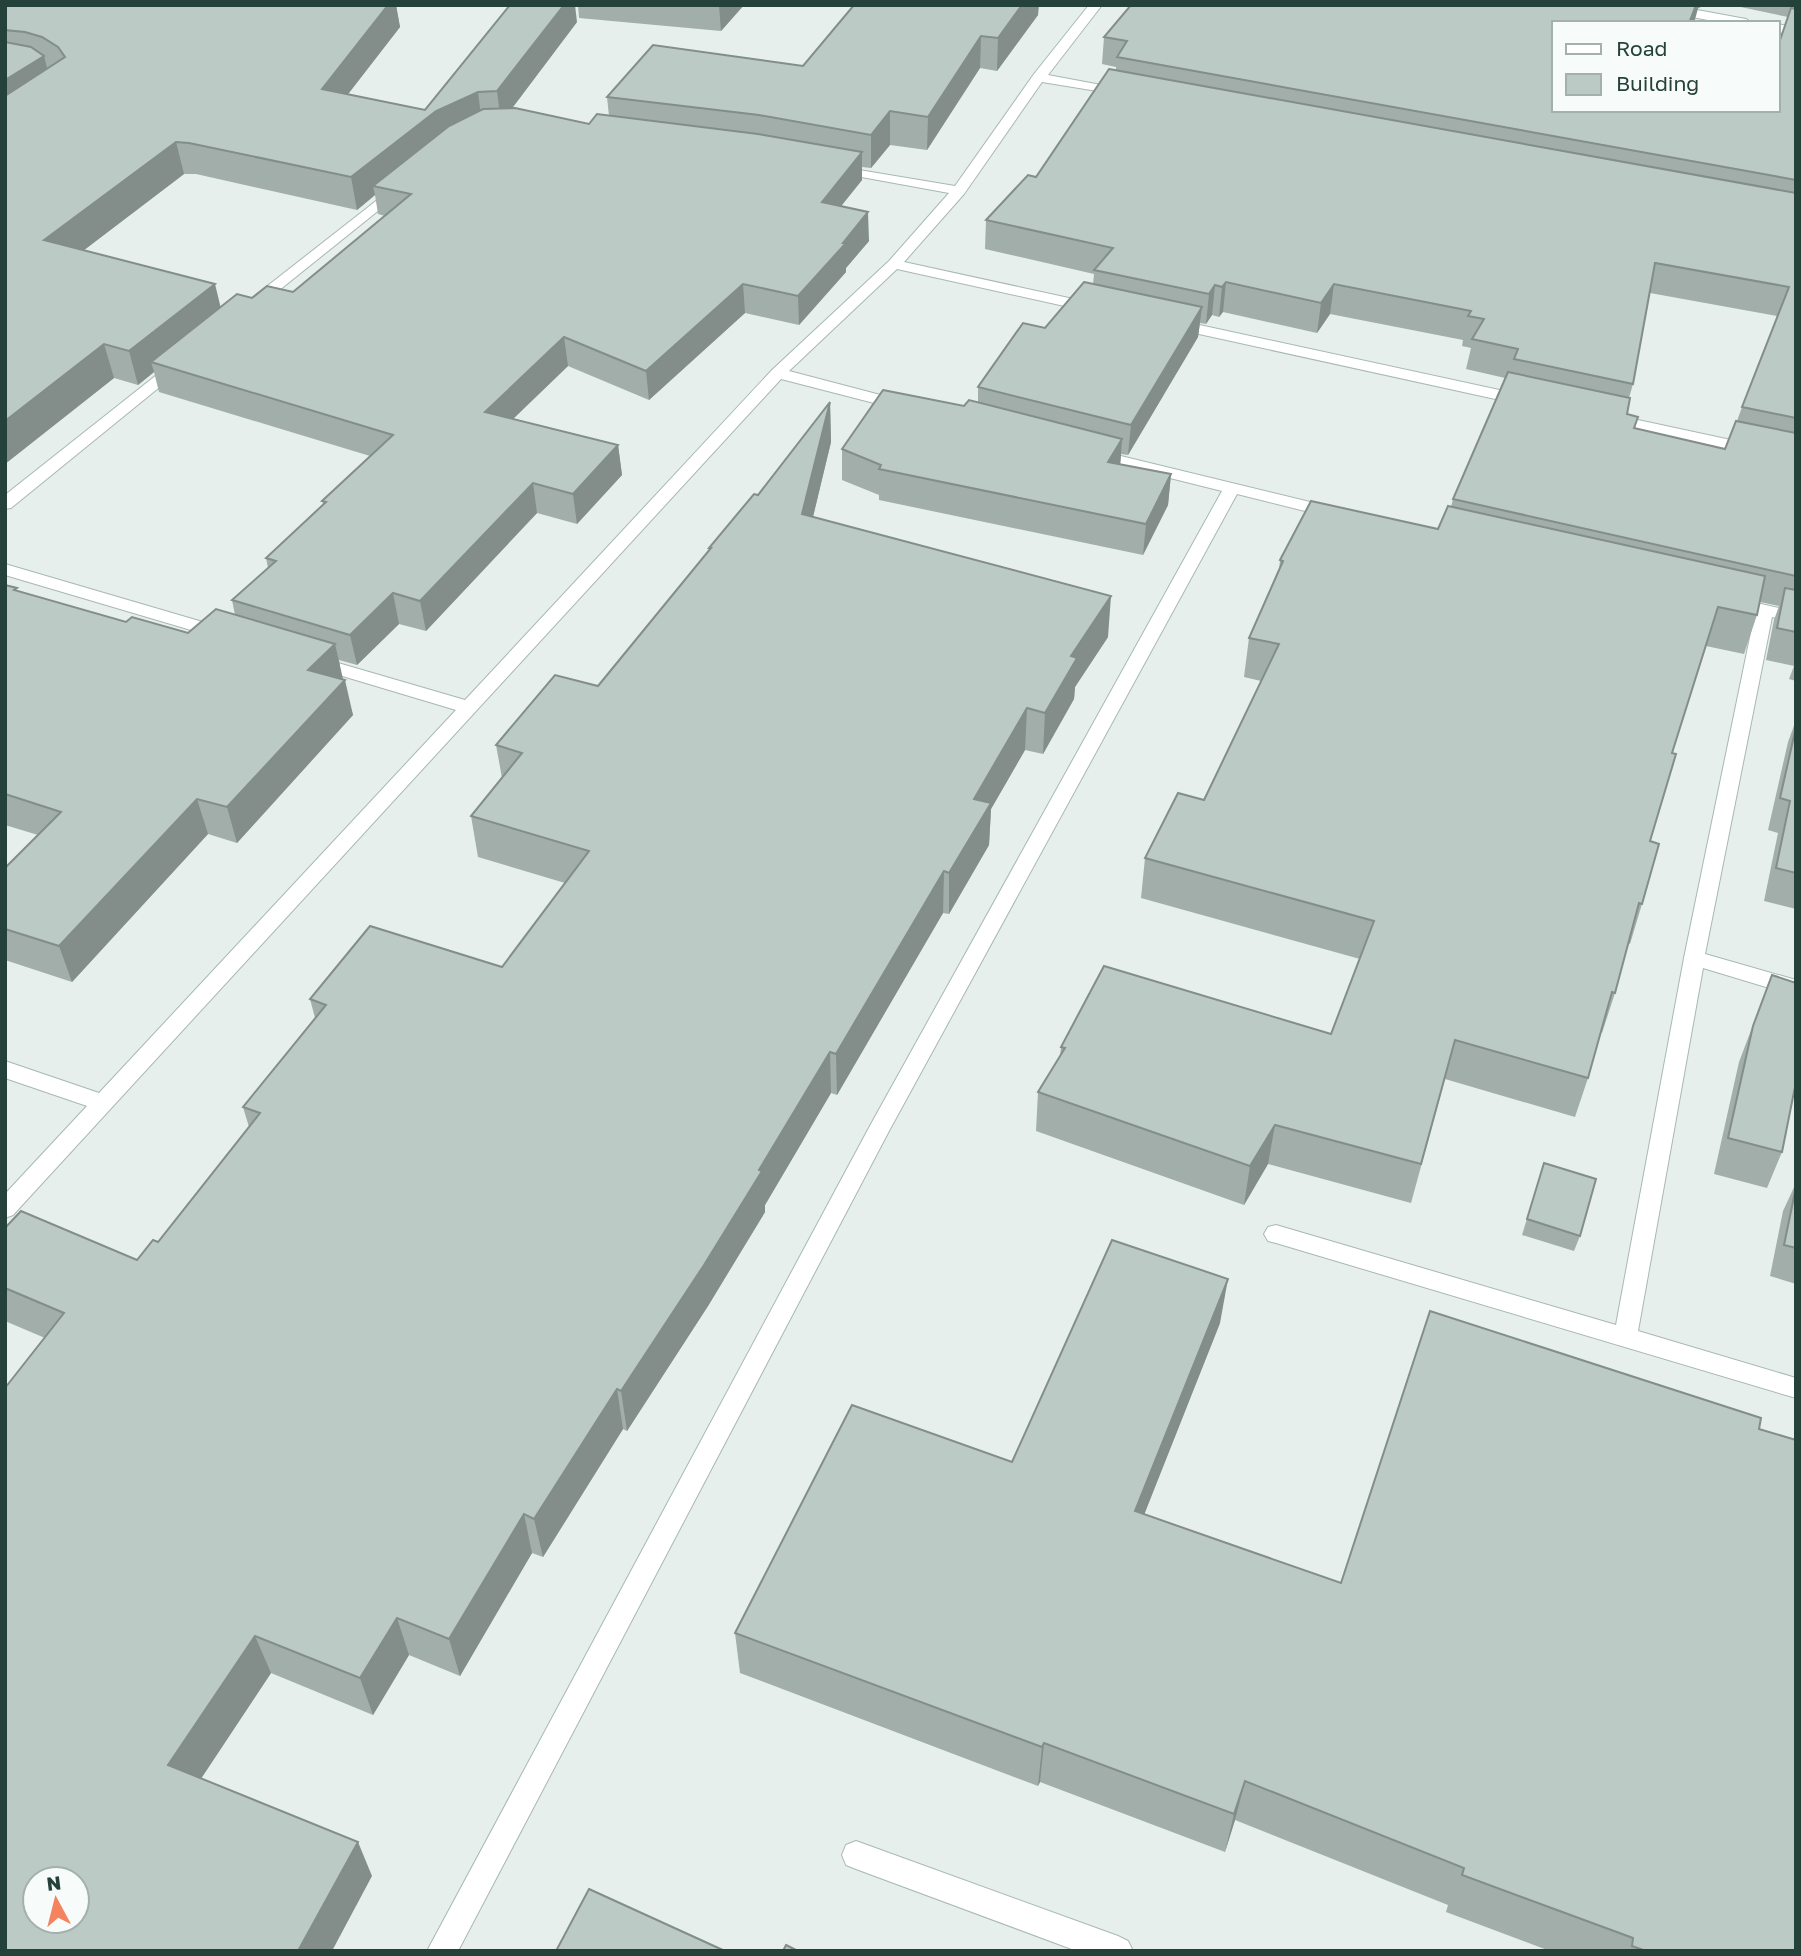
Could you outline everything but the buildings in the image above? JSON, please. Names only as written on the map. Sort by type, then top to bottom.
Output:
[{"type":"street","points":[[5,1209],[778,373],[894,264],[959,191],[1039,77],[1096,5]]},
{"type":"street","points":[[1648,5],[1735,21]]},
{"type":"street","points":[[1039,77],[1135,95]]},
{"type":"street","points":[[813,165],[959,191]]},
{"type":"street","points":[[242,313],[415,174]]},
{"type":"street","points":[[894,264],[1112,311]]},
{"type":"street","points":[[1153,320],[1536,403]]},
{"type":"street","points":[[5,504],[188,356]]},
{"type":"street","points":[[778,373],[925,411]]},
{"type":"street","points":[[1591,415],[1796,459]]},
{"type":"street","points":[[1071,449],[1351,517]]},
{"type":"street","points":[[442,1951],[878,1130],[1231,490]]},
{"type":"street","points":[[5,569],[243,640]]},
{"type":"street","points":[[1712,598],[1796,617]]},
{"type":"street","points":[[1625,1339],[1695,958],[1765,610]]},
{"type":"street","points":[[296,656],[467,707]]},
{"type":"street","points":[[1695,958],[1796,988]]},
{"type":"street","points":[[5,1069],[102,1103]]},
{"type":"street","points":[[1276,1234],[1796,1388]]},
{"type":"street","points":[[856,1855],[1118,1951]]}]
